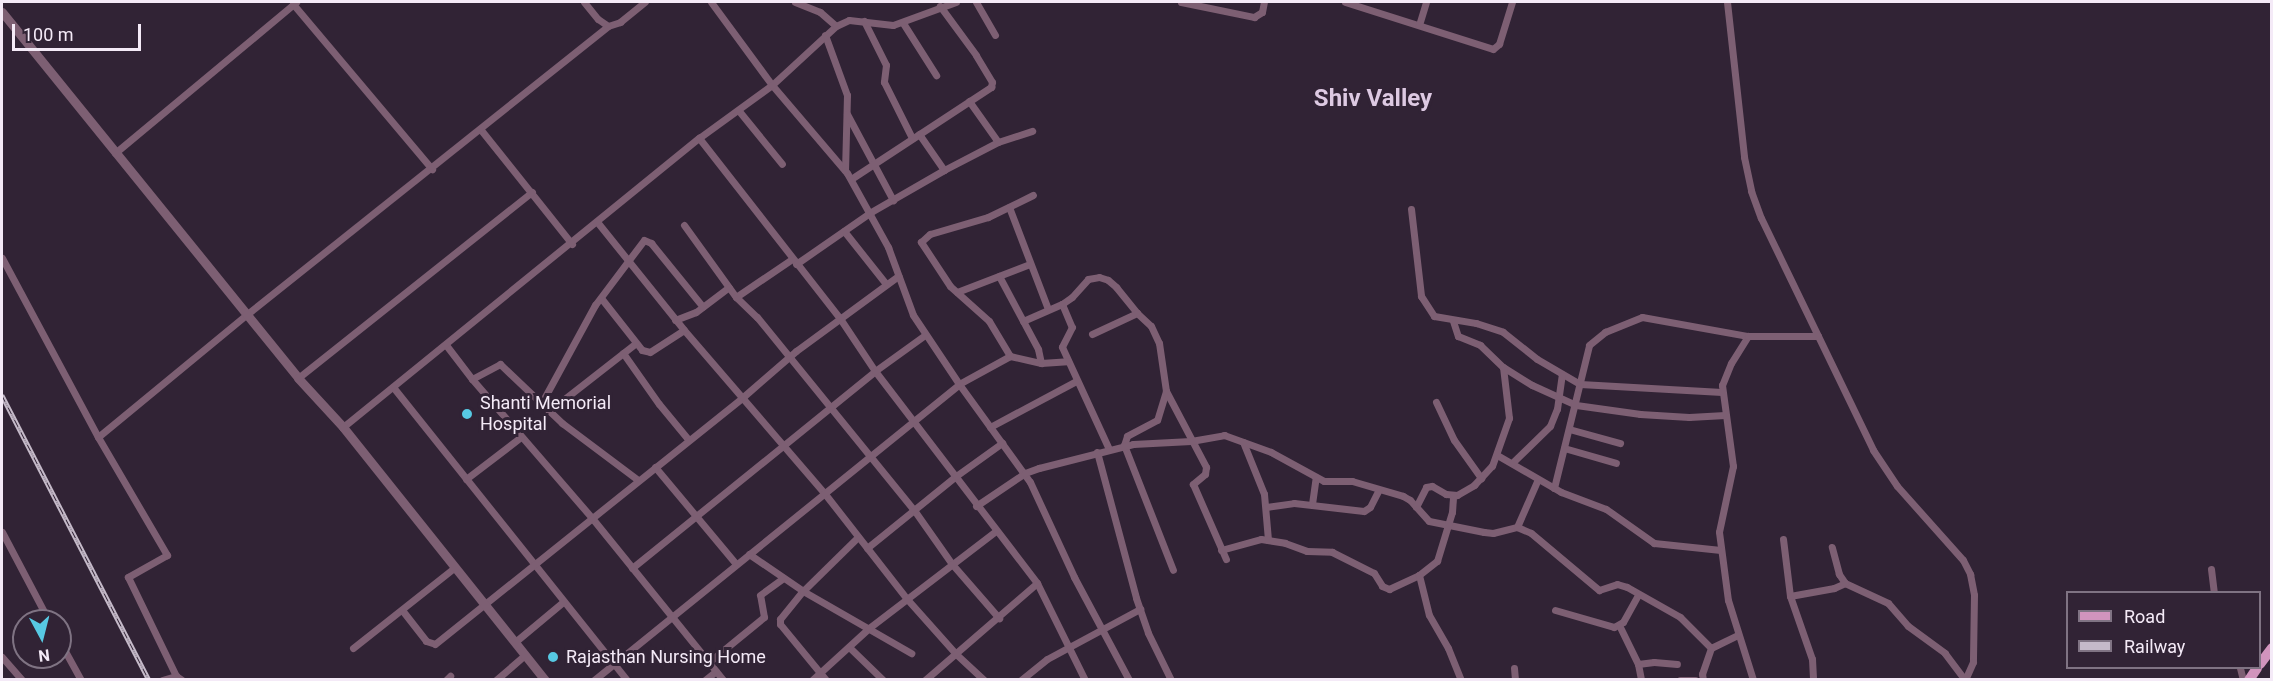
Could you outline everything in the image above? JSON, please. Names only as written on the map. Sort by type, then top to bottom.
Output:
[{"type":"main road","points":[[2261,663],[2271,648]]},
{"type":"street","points":[[584,2],[598,19],[609,26]]},
{"type":"street","points":[[98,437],[246,315],[609,26],[620,22],[645,2]]},
{"type":"street","points":[[711,2],[772,85],[845,170],[871,212],[904,296],[925,334],[959,384],[1025,473],[1129,680]]},
{"type":"street","points":[[795,2],[820,12],[836,26]]},
{"type":"street","points":[[343,427],[598,223],[699,138],[772,85],[836,26],[849,20],[893,25],[903,23],[940,6],[956,2]]},
{"type":"street","points":[[976,2],[995,35]]},
{"type":"street","points":[[1186,2],[1254,17],[1262,12],[1264,2]]},
{"type":"street","points":[[1345,2],[1493,49],[1499,44],[1512,2]]},
{"type":"street","points":[[1419,24],[1426,2]]},
{"type":"street","points":[[1727,2],[1744,157],[1751,191],[1761,218],[1873,450],[1897,486],[1963,560],[1970,574],[1974,595],[1973,662],[1965,680],[1945,653],[1908,626],[1888,603],[1845,584],[1839,574],[1832,547]]},
{"type":"street","points":[[115,153],[294,3],[432,168]]},
{"type":"street","points":[[850,179],[991,87],[992,82],[976,55],[940,6]]},
{"type":"street","points":[[2,12],[246,315],[298,378],[343,427],[545,680]]},
{"type":"street","points":[[864,21],[885,65],[884,82],[916,136],[944,170]]},
{"type":"street","points":[[903,23],[936,75]]},
{"type":"street","points":[[825,35],[844,82],[847,114],[845,170]]},
{"type":"street","points":[[969,101],[998,142]]},
{"type":"street","points":[[739,111],[782,164]]},
{"type":"street","points":[[847,114],[893,200]]},
{"type":"street","points":[[481,130],[572,244]]},
{"type":"street","points":[[736,297],[871,212],[944,170],[998,142],[1032,131]]},
{"type":"street","points":[[699,138],[839,317],[875,371],[1037,583],[1085,680]]},
{"type":"street","points":[[298,378],[532,192]]},
{"type":"street","points":[[1010,356],[989,321],[957,292],[921,245],[923,238],[930,234],[988,217],[1033,195]]},
{"type":"street","points":[[1008,207],[1048,309]]},
{"type":"street","points":[[1411,209],[1420,296],[1434,316],[1453,321],[1476,323],[1503,332],[1526,351],[1580,384],[1722,392]]},
{"type":"street","points":[[598,223],[675,320],[825,494],[907,599],[956,654],[984,680]]},
{"type":"street","points":[[684,225],[736,297],[757,317],[914,510],[952,564],[999,618]]},
{"type":"street","points":[[844,231],[886,284]]},
{"type":"street","points":[[541,404],[601,298],[640,243],[647,240],[703,307]]},
{"type":"street","points":[[2,258],[98,437],[167,555],[128,577],[179,678],[162,680]]},
{"type":"street","points":[[957,292],[1030,264]]},
{"type":"street","points":[[402,610],[426,641],[435,644],[742,398],[788,357],[839,317],[898,276]]},
{"type":"street","points":[[999,276],[1038,349],[1041,363]]},
{"type":"street","points":[[1023,321],[1062,304],[1072,297],[1088,279],[1099,277],[1108,280],[1116,287],[1155,333],[1166,374],[1166,391],[1157,420],[1127,436],[1124,445],[1173,570]]},
{"type":"street","points":[[675,320],[703,307],[729,287]]},
{"type":"street","points":[[601,298],[642,351],[650,352],[684,330]]},
{"type":"street","points":[[1062,304],[1072,327],[1062,343],[1067,361],[1109,449]]},
{"type":"street","points":[[1092,334],[1137,313]]},
{"type":"street","points":[[1554,488],[1589,345],[1593,339],[1631,320],[1653,317],[1748,336],[1818,336]]},
{"type":"street","points":[[1453,321],[1458,336],[1480,345],[1503,367],[1558,399],[1576,405],[1640,414],[1689,417],[1725,415]]},
{"type":"street","points":[[633,568],[875,371],[925,334]]},
{"type":"street","points":[[1748,336],[1723,378],[1722,392],[1733,466],[1719,523],[1728,600],[1753,680]]},
{"type":"street","points":[[549,411],[636,343]]},
{"type":"street","points":[[446,345],[472,379],[592,518],[723,680]]},
{"type":"street","points":[[623,352],[659,404],[688,440]]},
{"type":"street","points":[[594,680],[959,384],[1010,356],[1041,363],[1067,361]]},
{"type":"street","points":[[472,379],[500,364],[549,411],[638,480]]},
{"type":"street","points":[[1416,507],[1429,486],[1453,496],[1465,492],[1481,478],[1497,455],[1509,418],[1503,367]]},
{"type":"street","points":[[1512,463],[1550,426],[1555,416],[1562,375]]},
{"type":"street","points":[[990,427],[1076,381]]},
{"type":"street","points":[[393,387],[627,680]]},
{"type":"street","points":[[1166,391],[1207,471],[1194,481],[1194,489],[1226,559]]},
{"type":"street","points":[[1436,402],[1454,440],[1481,478]]},
{"type":"street","points":[[1569,429],[1620,443]]},
{"type":"street","points":[[976,506],[1025,473],[1097,452],[1124,445],[1191,441],[1224,435],[1290,461],[1328,482],[1352,481],[1378,491],[1403,496],[1425,519],[1448,526],[1493,533],[1517,527],[1539,538],[1599,590],[1622,584],[1680,617],[1711,648]]},
{"type":"street","points":[[466,479],[521,437]]},
{"type":"street","points":[[1243,442],[1264,494],[1268,540]]},
{"type":"street","points":[[867,548],[956,476],[1002,443]]},
{"type":"street","points":[[1564,448],[1616,463]]},
{"type":"street","points":[[1097,452],[1140,609],[1155,651],[1171,680]]},
{"type":"street","points":[[1497,455],[1554,488],[1606,509],[1654,543],[1721,550]]},
{"type":"street","points":[[655,467],[736,564]]},
{"type":"street","points":[[1312,504],[1316,477]]},
{"type":"street","points":[[1517,527],[1538,479]]},
{"type":"street","points":[[1266,507],[1312,504],[1364,511],[1370,507],[1378,491]]},
{"type":"street","points":[[1221,550],[1268,540],[1307,551],[1332,552],[1374,573],[1385,589],[1394,588],[1419,575],[1437,561],[1448,526],[1453,496]]},
{"type":"street","points":[[812,680],[823,676],[869,628],[996,531]]},
{"type":"street","points":[[2,532],[43,609]]},
{"type":"street","points":[[823,676],[780,624],[783,614],[803,591],[858,537]]},
{"type":"street","points":[[1783,539],[1790,596],[1812,659],[1813,680]]},
{"type":"street","points":[[749,554],[803,591],[911,653]]},
{"type":"street","points":[[353,648],[454,568]]},
{"type":"street","points":[[2211,568],[2214,591]]},
{"type":"street","points":[[1419,575],[1429,615],[1448,648],[1461,680]]},
{"type":"street","points":[[709,662],[764,616],[760,595],[783,578]]},
{"type":"street","points":[[925,680],[1037,583]]},
{"type":"street","points":[[1790,596],[1845,584]]},
{"type":"street","points":[[1619,625],[1638,595]]},
{"type":"street","points":[[515,642],[563,602]]},
{"type":"street","points":[[1022,680],[1047,659],[1140,609]]},
{"type":"street","points":[[1555,610],[1607,626],[1619,625]]},
{"type":"street","points":[[1619,625],[1638,664],[1641,680]]},
{"type":"street","points":[[1703,680],[1702,674],[1711,648],[1738,635]]},
{"type":"street","points":[[849,647],[883,680]]},
{"type":"street","points":[[496,680],[525,655]]},
{"type":"street","points":[[2,657],[22,680]]},
{"type":"street","points":[[1638,664],[1654,662],[1677,664]]},
{"type":"street","points":[[72,664],[81,680]]},
{"type":"street","points":[[1514,668],[1515,680]]},
{"type":"street","points":[[705,680],[716,671]]},
{"type":"street","points":[[1680,680],[1695,680]]},
{"type":"railway","points":[[2,395],[149,680]]},
{"type":"place","name":"Shanti Memorial Hospital","points":[[467,414]]},
{"type":"place","name":"Rajasthan Nursing Home","points":[[553,657]]},
{"type":"district","name":"Shiv Valley","points":[[1373,99]]}]
